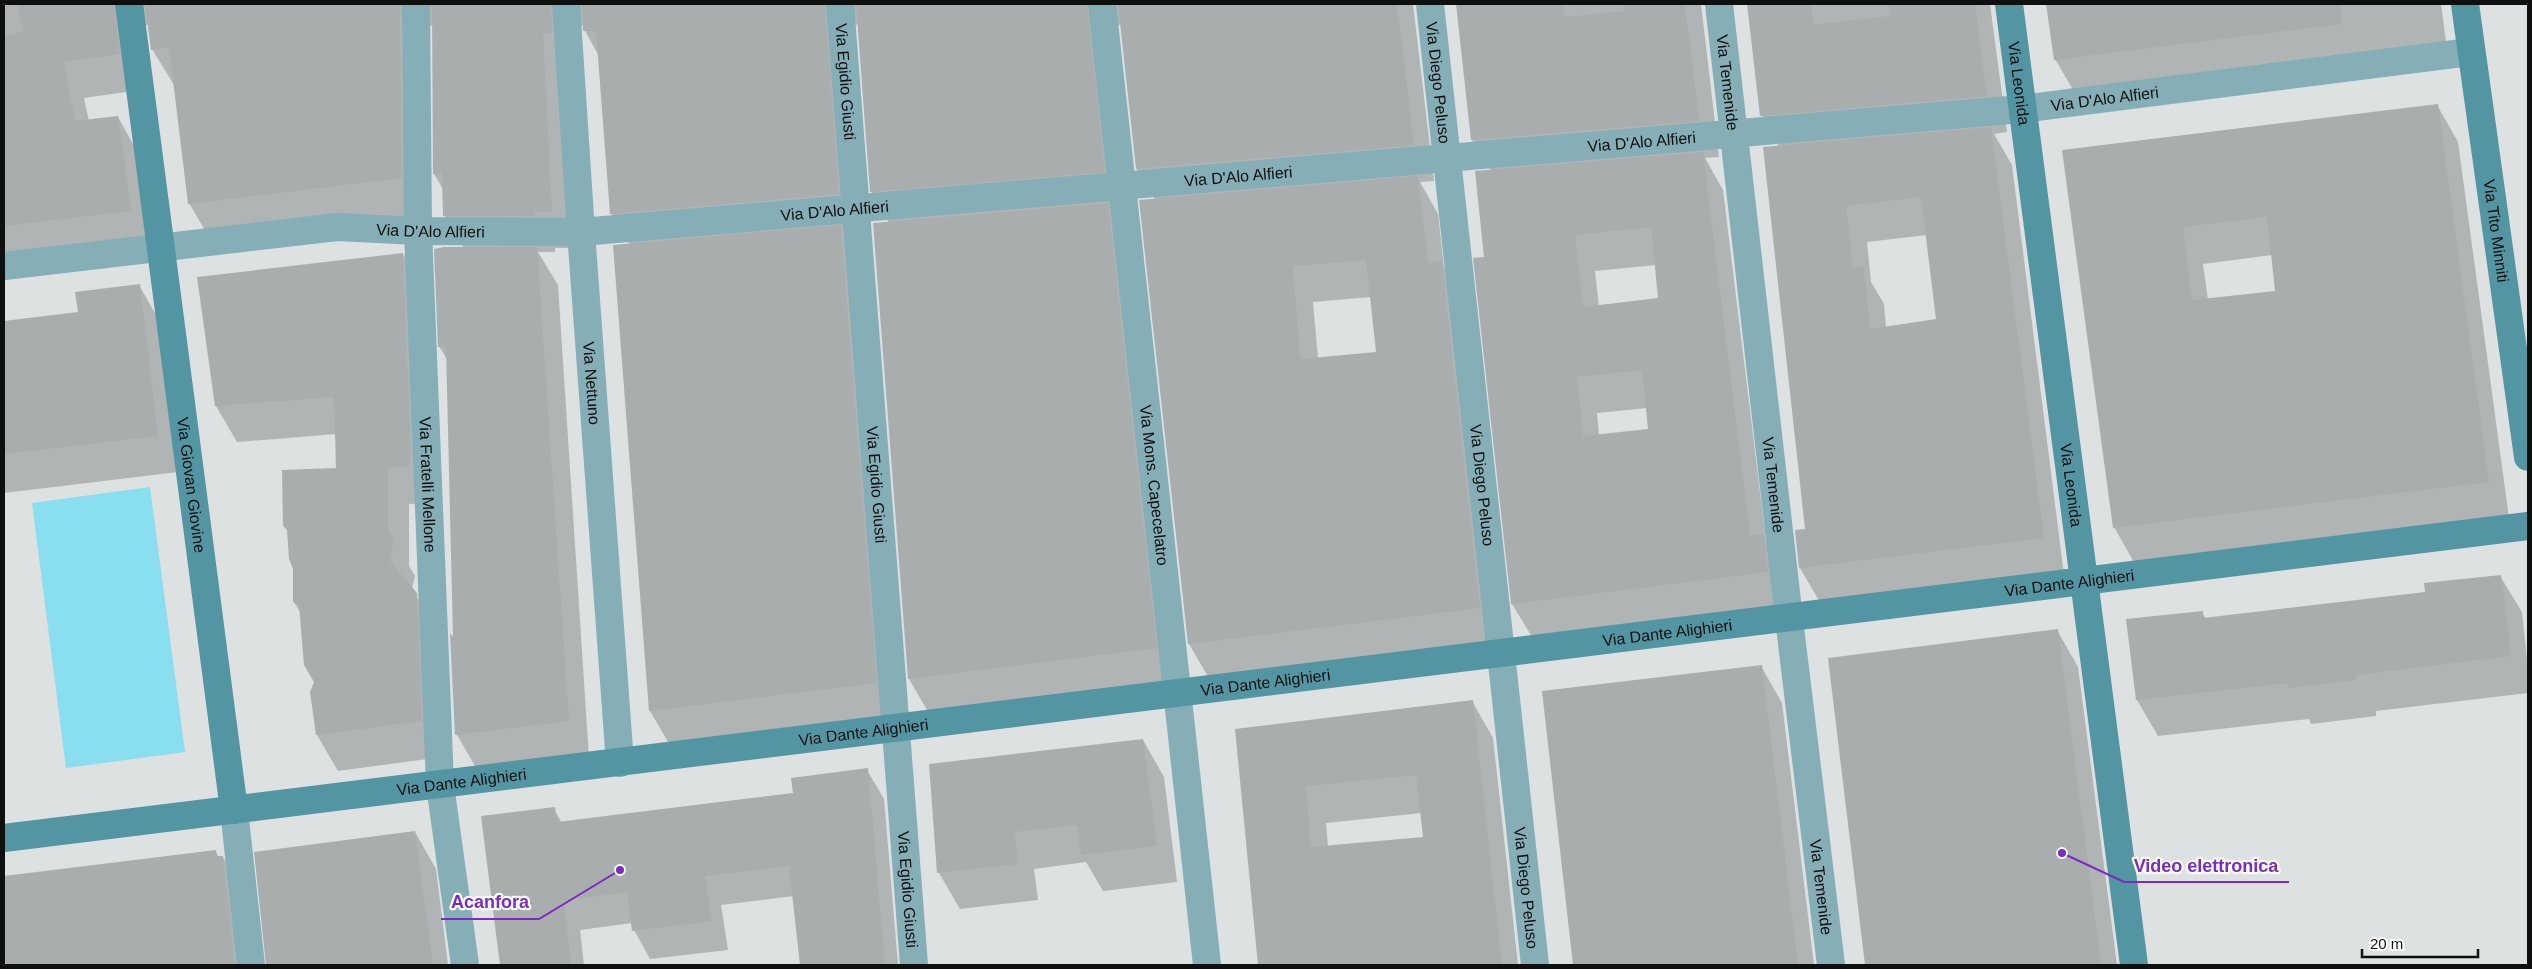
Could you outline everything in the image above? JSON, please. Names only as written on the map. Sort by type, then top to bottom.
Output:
[{"type":"street","name":"Via Giovan Giovine","points":[[129,4],[234,810],[252,965]]},
{"type":"street","name":"Via Fratelli Mellone","points":[[416,4],[418,231],[440,785],[465,965]]},
{"type":"street","name":"Via Nettuno","points":[[566,4],[620,763]]},
{"type":"street","name":"Via Egidio Giusti","points":[[840,4],[914,965]]},
{"type":"street","name":"Via Mons. Capecelatro","points":[[1102,4],[1207,965]]},
{"type":"street","name":"Via Diego Peluso","points":[[1430,4],[1535,965]]},
{"type":"street","name":"Via Temenide","points":[[1719,4],[1789,619],[1831,965]]},
{"type":"street","name":"Via Leonida","points":[[2009,4],[2021,109],[2134,965]]},
{"type":"street","name":"Via Tito Minniti","points":[[2465,4],[2470,52],[2528,458]]},
{"type":"street","name":"Via D'Alo Alfieri","points":[[4,266],[337,227],[418,231],[581,232],[1734,132],[2021,109],[2470,52]]},
{"type":"street","name":"Via Dante Alighieri","points":[[4,838],[1502,655],[2528,526]]},
{"type":"shaded area","points":[[150,487],[185,752],[66,768],[32,503]]},
{"type":"building","points":[[17,4],[114,4],[120,54],[64,62],[75,121],[118,116],[131,211],[4,226],[4,36],[23,32]]},
{"type":"building","points":[[145,4],[400,4],[402,178],[188,204],[170,55],[168,47],[151,50]]},
{"type":"building","points":[[432,4],[551,4],[552,33],[543,34],[552,212],[535,212],[535,216],[443,216],[442,173],[433,174]]},
{"type":"building","points":[[582,4],[825,4],[839,194],[610,214],[596,31],[583,31]]},
{"type":"building","points":[[856,4],[1087,4],[1105,172],[870,192]]},
{"type":"building","points":[[1118,4],[1397,4],[1414,145],[1136,169]]},
{"type":"building","points":[[1456,4],[1563,4],[1565,17],[1625,11],[1624,4],[1685,4],[1699,121],[1471,140]]},
{"type":"building","points":[[1747,4],[1811,4],[1813,25],[1890,16],[1889,4],[1975,4],[1987,96],[1760,116]]},
{"type":"building","points":[[2046,4],[2341,4],[2342,24],[2054,60]]},
{"type":"building","points":[[2438,104],[2489,482],[2113,528],[2062,150]],"holes":[[[2267,217],[2275,291],[2192,300],[2183,227]]]},
{"type":"building","points":[[1991,127],[2044,538],[1799,568],[1795,530],[1805,529],[1763,147]],"holes":[[[1921,197],[1936,319],[1870,329],[1864,267],[1853,268],[1846,206]]]},
{"type":"building","points":[[1703,152],[1750,536],[1764,534],[1768,572],[1511,604],[1473,258],[1484,257],[1475,171]],"holes":[[[1651,227],[1658,298],[1583,307],[1575,235]],[[1642,370],[1648,429],[1583,436],[1577,377]]]},
{"type":"building","points":[[1418,176],[1428,263],[1442,261],[1480,608],[1188,644],[1139,200]],"holes":[[[1366,260],[1376,352],[1300,359],[1293,266]]]},
{"type":"building","points":[[1108,203],[1157,648],[908,679],[873,223]]},
{"type":"building","points":[[841,225],[877,683],[649,711],[613,245]]},
{"type":"building","points":[[444,247],[537,247],[569,721],[455,735],[450,633],[453,637],[446,347],[438,347],[434,249]]},
{"type":"building","points":[[403,253],[411,453],[409,467],[388,467],[388,530],[394,539],[390,561],[417,593],[422,721],[316,735],[310,692],[314,682],[304,665],[299,605],[293,602],[293,569],[289,559],[287,530],[283,526],[282,470],[336,468],[334,397],[215,406],[197,277]]},
{"type":"building","points":[[140,284],[158,436],[4,454],[4,321],[78,312],[75,292]]},
{"type":"building","points":[[2501,575],[2511,656],[2356,675],[2356,680],[2289,688],[2288,683],[2136,700],[2126,619],[2203,611],[2203,618],[2425,592],[2424,583]]},
{"type":"building","points":[[2058,629],[2101,965],[1865,965],[1828,658]]},
{"type":"building","points":[[1762,665],[1798,965],[1573,965],[1542,691]]},
{"type":"building","points":[[1473,700],[1502,965],[1258,965],[1235,729]],"holes":[[[1416,775],[1423,837],[1311,847],[1306,786]]]},
{"type":"building","points":[[1143,739],[1157,846],[1081,855],[1077,825],[1014,832],[1018,864],[937,873],[929,764]]},
{"type":"building","points":[[868,768],[885,965],[800,965],[789,866],[705,876],[712,921],[632,931],[627,892],[564,901],[571,965],[500,965],[481,816],[555,807],[557,822],[793,793],[791,778]]},
{"type":"building","points":[[415,831],[433,965],[266,965],[254,852]]},
{"type":"building","points":[[216,850],[217,856],[223,856],[235,965],[7,965],[4,942],[4,876]]},
{"type":"place","name":"Video elettronica","points":[[2062,853]]},
{"type":"place","name":"Acanfora","points":[[620,870]]}]
